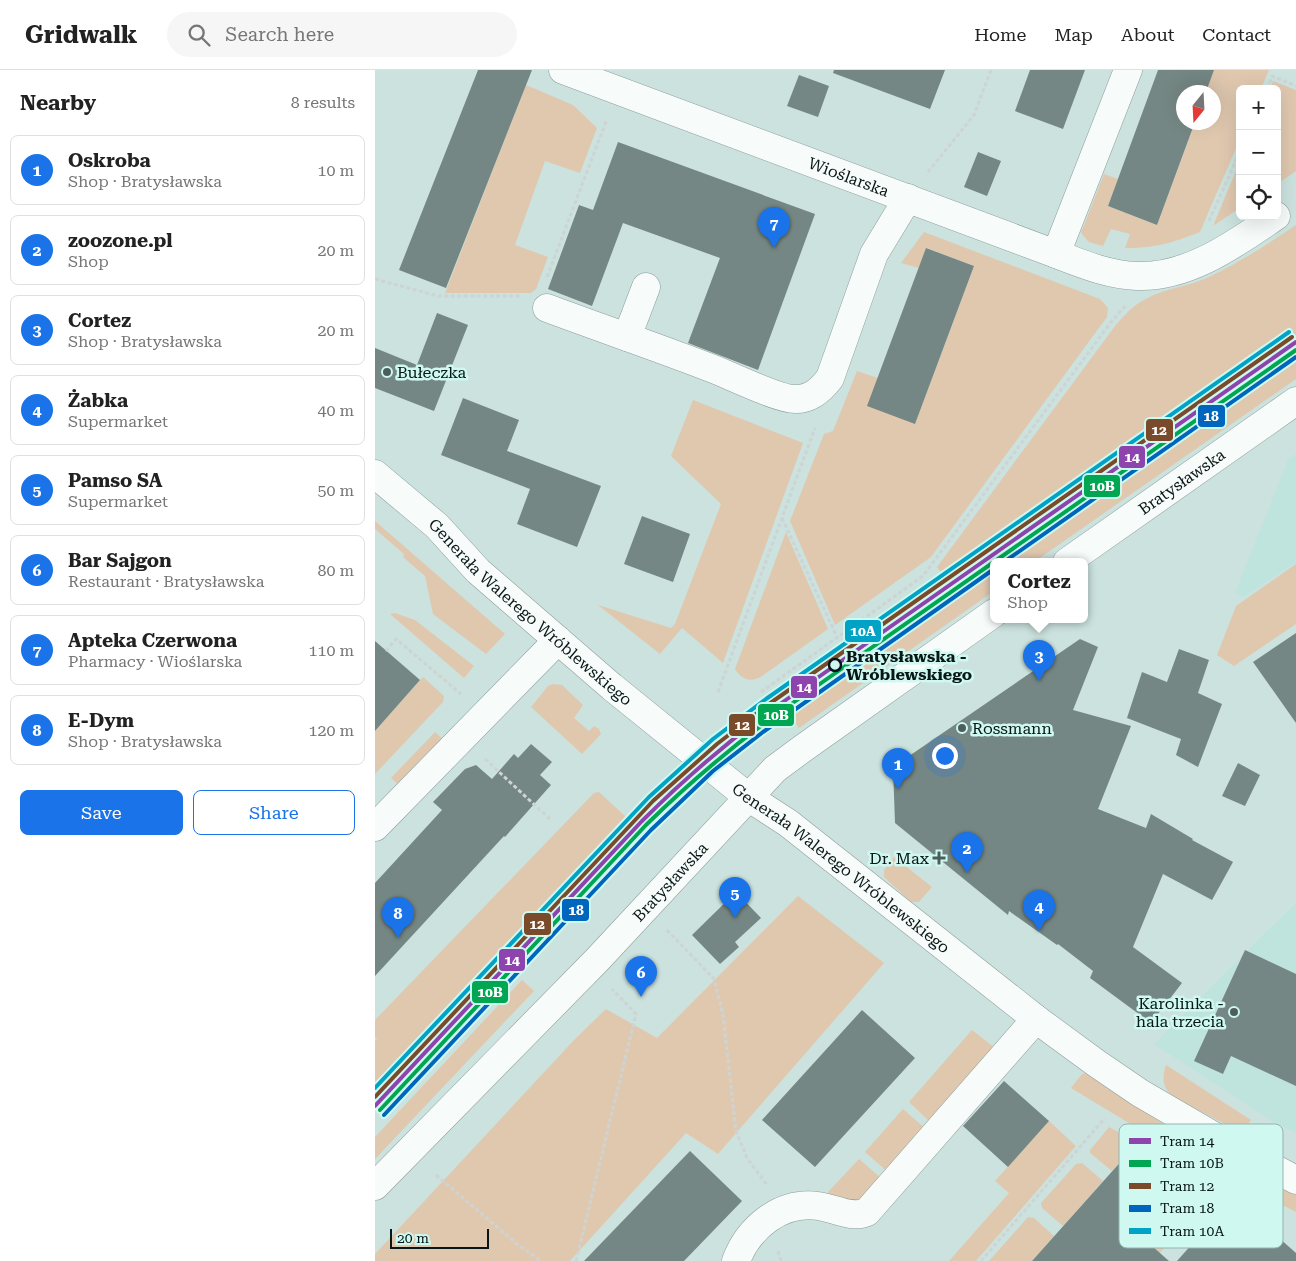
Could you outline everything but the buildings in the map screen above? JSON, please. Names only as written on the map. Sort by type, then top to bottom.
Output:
[{"type":"street","name":"Wioślarska","points":[[563,70],[1056,254],[1112,272],[1134,288],[1160,274],[1186,268],[1217,253],[1271,220]]},
{"type":"street","points":[[1056,254],[1128,70]]},
{"type":"street","points":[[543,302],[627,337],[773,393],[793,399],[808,398],[822,388],[830,378],[874,254],[908,198]]},
{"type":"street","name":"Wioślarska","points":[[1281,213],[1296,202]]},
{"type":"street","points":[[627,337],[646,287]]},
{"type":"street","name":"Bratysławska","points":[[1073,558],[1296,401]]},
{"type":"street","name":"Generała Walerego Wróblewskiego","points":[[375,474],[437,526],[478,571],[612,687],[748,797],[788,823],[1035,1019],[1140,1093],[1193,1124]]},
{"type":"street","name":"Bratysławska","points":[[375,1186],[605,952],[714,837],[775,769],[990,616]]},
{"type":"street","points":[[375,827],[558,640]]},
{"type":"street","points":[[736,1261],[745,1241],[765,1221],[793,1206],[818,1206],[853,1214],[867,1212],[1035,1019]]},
{"type":"street","name":"Generała Walerego Wróblewskiego","points":[[1283,1173],[1296,1180]]},
{"type":"path","points":[[927,174],[974,115],[991,70]]},
{"type":"path","points":[[1269,85],[1272,76],[1296,86]]},
{"type":"path","points":[[375,279],[438,296],[543,302],[607,118]]},
{"type":"path","points":[[1206,229],[1236,160]]},
{"type":"path","points":[[761,692],[923,576],[1134,288]]},
{"type":"path","points":[[718,692],[818,420],[808,398]]},
{"type":"path","points":[[782,517],[837,636]]},
{"type":"path","points":[[386,651],[396,639],[461,694]]},
{"type":"path","points":[[463,738],[552,821]]},
{"type":"path","points":[[667,930],[714,979],[723,1014],[736,1131],[747,1158],[769,1186]]},
{"type":"path","points":[[576,1261],[636,1014],[611,988]]},
{"type":"path","points":[[981,1261],[1105,1118]]},
{"type":"path","points":[[436,1175],[455,1189],[517,1244],[541,1261]]},
{"type":"shaded area","points":[[1214,70],[1269,70],[1263,85],[1236,85],[1236,148],[1200,232],[1163,244],[1125,248],[1130,234],[1111,229],[1103,246],[1089,242],[1081,233],[1104,174],[1118,179],[1108,206],[1157,225],[1192,130],[1221,130],[1221,85],[1209,85]]},
{"type":"shaded area","points":[[1273,81],[1296,90],[1296,171],[1281,181],[1281,85],[1272,85]]},
{"type":"shaded area","points":[[526,85],[573,105],[597,128],[580,173],[545,161],[515,245],[548,257],[536,289],[531,293],[445,293]]},
{"type":"shaded area","points":[[1236,171],[1236,211],[1213,226]]},
{"type":"shaded area","points":[[1296,225],[1296,379],[1040,558],[990,558],[990,594],[799,728],[777,697],[946,579],[937,567],[1115,326],[1128,312],[1140,302],[1152,296],[1201,280],[1254,252]]},
{"type":"shaded area","points":[[924,232],[1100,299],[1108,308],[1107,317],[931,557],[835,625],[790,521],[824,434],[833,431],[857,371],[878,378],[915,424],[974,266],[927,248],[919,268],[901,263]]},
{"type":"shaded area","points":[[693,400],[803,443],[723,663],[682,628],[660,654],[598,605],[671,628],[675,624],[721,504],[671,456]]},
{"type":"shaded area","points":[[1296,454],[1296,562],[1244,597],[1235,593],[1288,460]]},
{"type":"shaded area","points":[[375,521],[505,634],[486,654],[433,614],[425,576],[403,557],[404,554],[375,529]]},
{"type":"shaded area","points":[[786,532],[828,629],[762,676],[750,680],[741,676],[735,669]]},
{"type":"shaded area","points":[[1296,564],[1296,624],[1234,666],[1217,655],[1236,606]]},
{"type":"shaded area","points":[[395,613],[415,620],[474,666],[464,678],[390,614]]},
{"type":"shaded area","points":[[423,677],[444,696],[443,702],[375,774],[375,731]]},
{"type":"shaded area","points":[[553,684],[562,685],[583,705],[574,718],[589,731],[594,726],[599,729],[601,734],[582,754],[531,707],[548,686]]},
{"type":"shaded area","points":[[435,732],[445,741],[400,786],[391,778]]},
{"type":"shaded area","points":[[599,792],[625,816],[627,828],[375,1097],[375,1041],[377,1039],[375,1037],[375,1020],[594,793]]},
{"type":"shaded area","points":[[894,857],[932,887],[919,902],[911,902],[884,877],[884,870]]},
{"type":"shaded area","points":[[798,896],[884,963],[718,1154],[686,1133],[570,1261],[375,1261],[375,1254],[575,1039],[606,1009],[657,1038]]},
{"type":"shaded area","points":[[1296,903],[1296,1133],[1283,1126],[1283,1124],[1274,1122],[1154,1044]]},
{"type":"shaded area","points":[[522,980],[534,991],[375,1159],[375,1137]]},
{"type":"shaded area","points":[[972,1030],[999,1051],[931,1123],[909,1102]]},
{"type":"shaded area","points":[[1166,1065],[1251,1120],[1249,1124],[1225,1124],[1172,1096],[1166,1089],[1164,1073]]},
{"type":"shaded area","points":[[1088,1073],[1164,1124],[1131,1124],[1071,1088],[1082,1074]]},
{"type":"shaded area","points":[[903,1109],[927,1130],[889,1173],[865,1152]]},
{"type":"shaded area","points":[[1049,1121],[1076,1146],[976,1261],[949,1261],[1009,1193],[995,1181]]},
{"type":"shaded area","points":[[1109,1127],[1119,1132],[1119,1163],[1112,1171],[1090,1153],[1090,1150]]},
{"type":"shaded area","points":[[859,1159],[882,1179],[869,1193],[859,1200],[847,1201],[828,1198],[828,1192]]},
{"type":"shaded area","points":[[1082,1163],[1103,1181],[1063,1226],[1042,1208],[1041,1203],[1076,1164]]},
{"type":"shaded area","points":[[1283,1188],[1296,1195],[1296,1212],[1283,1205]]},
{"type":"shaded area","points":[[1028,1217],[1034,1218],[1054,1236],[1032,1261],[989,1261]]},
{"type":"shaded area","points":[[1120,1248],[1164,1248],[1153,1261],[1108,1261]]},
{"type":"tram line","name":"10A","points":[[375,1088],[649,797],[713,739],[766,699],[1289,332]]},
{"type":"tram line","name":"12","points":[[375,1097],[653,801],[717,744],[769,704],[1292,337]]},
{"type":"tram line","name":"14","points":[[375,1106],[642,821],[673,791],[722,749],[773,709],[1296,342]]},
{"type":"tram line","name":"10B","points":[[999,558],[1296,350]]},
{"type":"tram line","name":"18","points":[[1010,558],[1296,357]]},
{"type":"tram line","name":"10B","points":[[380,1110],[646,825],[693,781],[777,714],[990,565]]},
{"type":"tram line","name":"18","points":[[384,1115],[651,830],[713,771],[763,732],[990,572]]},
{"type":"place","name":"Apteka Czerwona","points":[[774,248]]},
{"type":"place","name":"Bułeczka","points":[[387,372]]},
{"type":"place","name":"Bratysławska - Wróblewskiego","points":[[835,665]]},
{"type":"place","name":"Cortez","points":[[1039,681]]},
{"type":"place","name":"Rossmann","points":[[962,728]]},
{"type":"place","name":"Oskroba","points":[[898,789]]},
{"type":"place","name":"Dr. Max","points":[[939,858]]},
{"type":"place","name":"zoozone.pl","points":[[967,873]]},
{"type":"place","name":"Pamso SA","points":[[735,918]]},
{"type":"place","name":"Żabka","points":[[1039,931]]},
{"type":"place","name":"E-Dym","points":[[398,938]]},
{"type":"place","name":"Bar Sajgon","points":[[641,997]]},
{"type":"place","name":"Karolinka - hala trzecia","points":[[1234,1012]]}]
